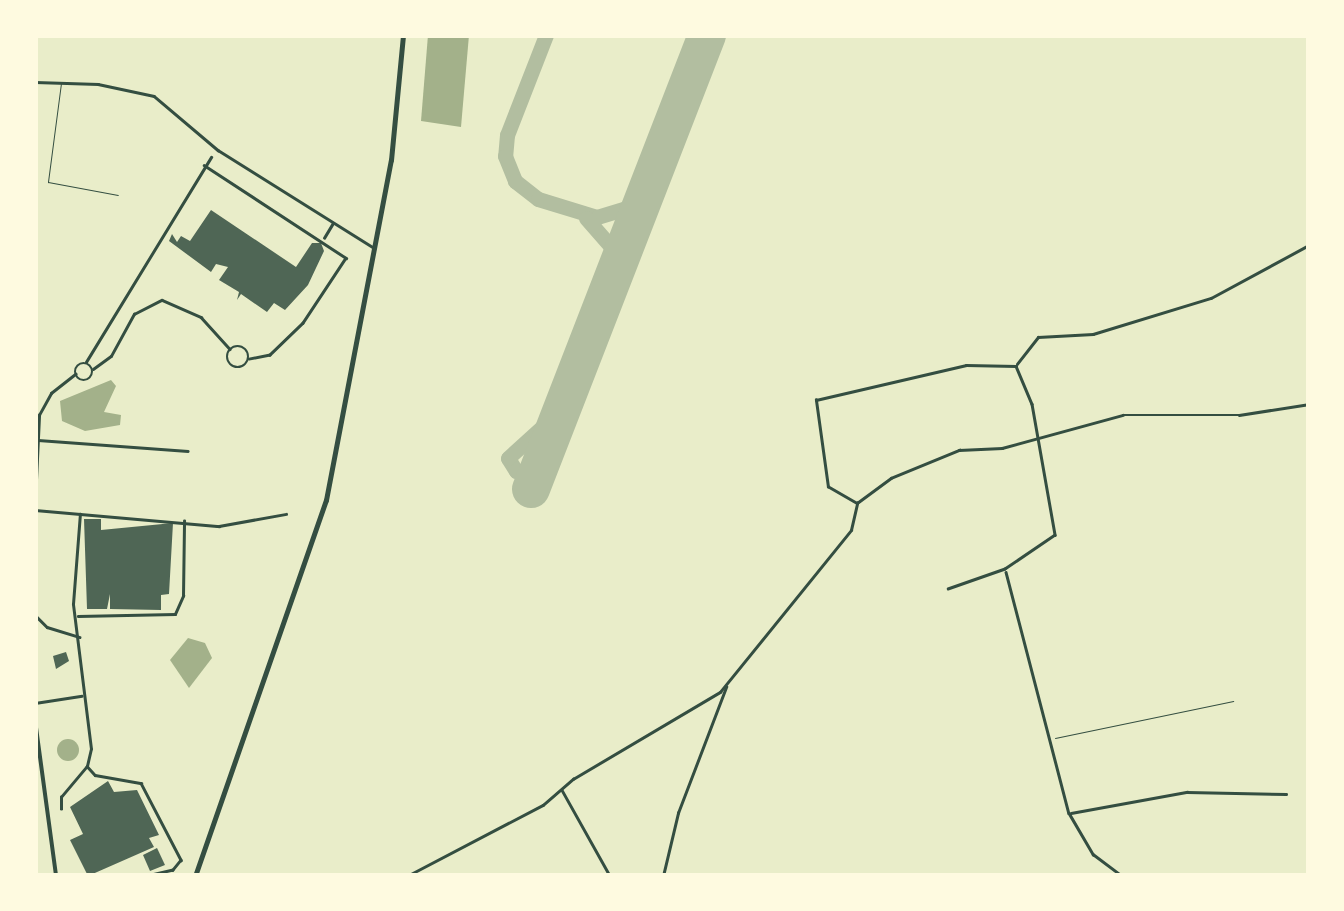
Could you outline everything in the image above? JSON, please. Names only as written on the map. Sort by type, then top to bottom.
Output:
[{"type":"main road","points":[[195,876],[326,500],[375,249],[403,35]]},
{"type":"street","points":[[35,82],[61,82],[154,96],[218,150],[375,249]]},
{"type":"street","points":[[35,501],[38,440],[45,402],[86,362],[211,157]]},
{"type":"street","points":[[74,374],[88,380],[93,369],[112,356],[134,314],[162,300],[201,317],[230,349],[231,366],[244,367],[249,359],[270,355],[304,323],[344,262],[343,252],[204,165]]},
{"type":"street","points":[[35,182],[35,295]]},
{"type":"street","points":[[323,239],[334,223]]},
{"type":"street","points":[[1016,366],[1038,336],[1093,334],[1211,298],[1309,245]]},
{"type":"street","points":[[230,349],[243,347],[249,359]]},
{"type":"street","points":[[86,362],[93,369]]},
{"type":"street","points":[[857,503],[828,487],[816,400],[966,365],[1016,366]]},
{"type":"street","points":[[948,588],[1006,569],[1055,535],[1034,440],[1032,404],[1016,366]]},
{"type":"street","points":[[664,876],[678,812],[726,686],[782,607],[851,530],[857,503],[891,478],[942,456],[1034,440],[1123,415],[1240,415],[1309,404]]},
{"type":"street","points":[[38,440],[188,451]]},
{"type":"street","points":[[35,510],[231,526],[286,514]]},
{"type":"street","points":[[80,514],[76,616],[81,637],[87,766],[95,775],[141,783],[181,860],[173,870],[148,876]]},
{"type":"street","points":[[76,616],[175,614],[183,596],[184,520]]},
{"type":"street","points":[[1006,569],[1068,814],[1093,854],[1122,876]]},
{"type":"street","points":[[35,615],[47,628],[81,637]]},
{"type":"street","points":[[407,876],[516,821],[726,686]]},
{"type":"street","points":[[35,703],[82,696]]},
{"type":"street","points":[[35,720],[56,876]]},
{"type":"street","points":[[61,809],[61,796],[87,766]]},
{"type":"street","points":[[561,789],[610,876]]},
{"type":"street","points":[[1068,814],[1188,792],[1286,794]]},
{"type":"lane","points":[[61,82],[48,182],[118,195]]},
{"type":"path","points":[[1048,740],[1232,701]]},
{"type":"shaded area","points":[[428,35],[469,35],[461,127],[421,121]]},
{"type":"shaded area","points":[[111,380],[116,386],[104,412],[121,415],[120,425],[85,431],[62,421],[60,401]]},
{"type":"shaded area","points":[[188,638],[205,643],[212,658],[189,688],[170,660]]},
{"type":"shaded area","points":[[68,739],[76,742],[76,758],[68,761],[60,758],[57,750],[60,742]]},
{"type":"building","points":[[211,210],[296,267],[312,243],[321,243],[324,251],[308,285],[285,310],[274,303],[267,312],[241,294],[237,300],[239,292],[219,280],[228,267],[216,264],[211,272],[169,241],[172,234],[177,242],[181,236],[190,241]]},
{"type":"building","points":[[84,519],[101,519],[101,530],[173,523],[169,594],[161,595],[161,610],[110,609],[110,594],[107,609],[87,609]]},
{"type":"building","points":[[66,652],[69,661],[56,669],[53,656]]},
{"type":"building","points":[[108,781],[114,792],[137,790],[159,835],[149,838],[154,847],[88,876],[70,840],[83,834],[70,807]]},
{"type":"building","points":[[157,848],[165,865],[150,871],[143,855]]},
{"type":"taxiway","points":[[546,35],[507,135],[505,156],[515,181],[538,199],[597,217],[626,208],[647,189]]},
{"type":"taxiway","points":[[586,218],[611,247],[613,278]]},
{"type":"taxiway","points":[[538,471],[516,471],[508,458],[563,408]]},
{"type":"runway","points":[[531,489],[707,35]]}]
